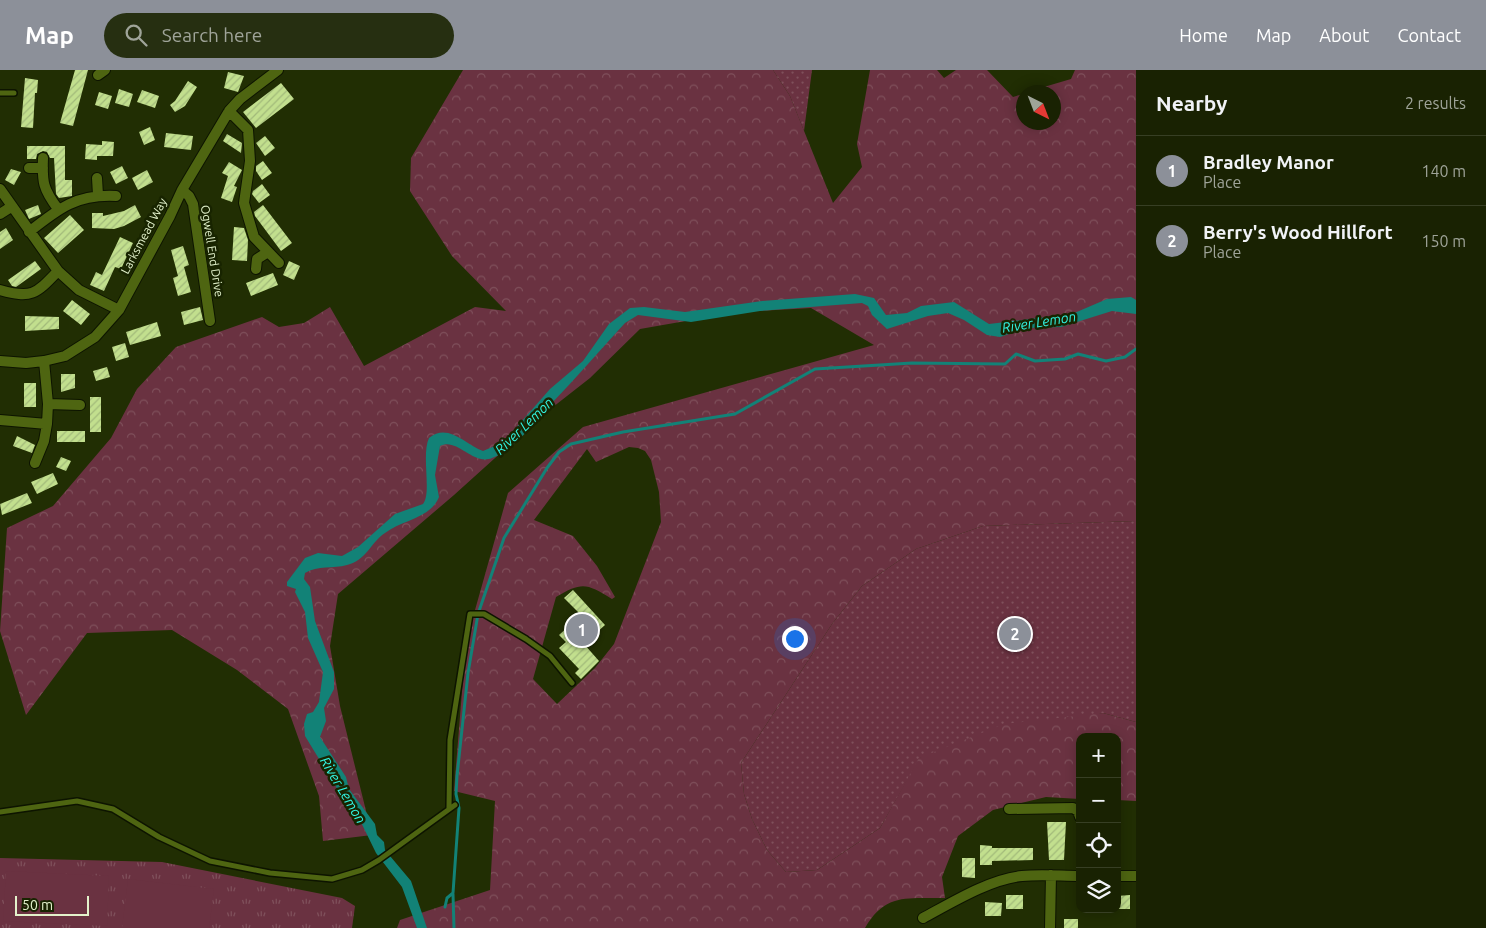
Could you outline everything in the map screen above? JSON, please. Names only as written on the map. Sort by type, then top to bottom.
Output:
[{"type":"street","name":"Larksmead Way","points":[[0,361],[26,363],[44,361],[79,349],[95,337],[119,310],[182,190],[229,111],[240,99],[278,70]]},
{"type":"street","points":[[229,111],[248,130],[250,161],[244,203],[254,237],[279,263]]},
{"type":"street","points":[[29,168],[43,163],[42,182],[46,194],[58,209]]},
{"type":"street","points":[[97,178],[98,195]]},
{"type":"street","points":[[0,189],[58,271],[79,290],[119,310]]},
{"type":"street","name":"Ogwell End Drive","points":[[182,190],[189,196],[193,204],[210,320]]},
{"type":"street","points":[[29,232],[58,209],[78,199],[98,195],[116,196]]},
{"type":"street","points":[[0,214],[11,207]]},
{"type":"street","points":[[256,270],[257,259],[268,252]]},
{"type":"street","points":[[0,290],[20,296],[34,293],[43,287],[58,271]]},
{"type":"street","points":[[35,463],[44,441],[47,424],[48,404],[44,361]]},
{"type":"street","points":[[48,404],[80,405]]},
{"type":"street","points":[[0,420],[47,424]]},
{"type":"street","points":[[1009,809],[1073,808],[1076,810]]},
{"type":"street","points":[[923,918],[966,896],[1008,878],[1051,875],[1076,876]]},
{"type":"street","points":[[1050,928],[1051,875]]},
{"type":"street","points":[[1121,876],[1136,876]]},
{"type":"lane","points":[[0,93],[14,93]]},
{"type":"lane","points":[[0,812],[78,800],[113,809],[159,837],[210,861],[270,873],[332,879],[362,870],[379,860],[452,806],[450,740],[470,614],[484,614],[526,639],[550,656],[572,683]]},
{"type":"green space","points":[[463,70],[773,70],[790,96],[833,203],[862,167],[857,144],[870,70],[937,70],[944,78],[956,70],[987,70],[1013,97],[1016,96],[1016,130],[1061,130],[1061,85],[1051,85],[1071,79],[1075,70],[1136,70],[1136,521],[983,526],[916,549],[862,586],[832,624],[741,763],[744,794],[752,819],[767,850],[786,872],[817,870],[880,828],[919,758],[1004,724],[1103,713],[1136,722],[1136,801],[1121,800],[1121,733],[1076,733],[1076,799],[1046,797],[993,810],[958,836],[942,877],[945,898],[909,898],[890,903],[873,916],[865,928],[397,928],[400,920],[490,890],[495,801],[454,791],[466,642],[508,493],[583,427],[874,345],[811,308],[737,312],[640,329],[590,378],[544,414],[454,495],[338,594],[330,646],[340,706],[372,835],[323,841],[319,796],[288,709],[237,670],[172,630],[87,633],[26,715],[0,631],[7,528],[53,506],[111,438],[137,389],[176,347],[262,317],[279,327],[304,323],[330,307],[364,366],[475,307],[506,311],[452,256],[410,191],[411,158]],"holes":[[[629,447],[645,451],[651,460],[659,492],[661,522],[614,644],[595,668],[557,704],[533,679],[556,597],[573,588],[585,586],[612,599],[615,597],[597,566],[573,536],[534,520],[587,449],[596,462]]]},
{"type":"green space","points":[[773,70],[812,70],[804,131],[790,96]]},
{"type":"green space","points":[[1136,521],[1136,722],[1103,713],[920,758],[880,828],[817,870],[786,872],[767,850],[752,819],[744,794],[741,763],[832,624],[862,586],[916,549],[983,526]]},
{"type":"green space","points":[[0,858],[162,862],[342,898],[355,906],[352,928],[0,928]]},
{"type":"green space","points":[[6,871],[109,876],[107,926],[3,921]]},
{"type":"green space","points":[[128,879],[214,889],[209,928],[122,928]]},
{"type":"water","name":"River Lemon","points":[[855,294],[874,298],[886,315],[907,313],[921,306],[954,302],[989,324],[1072,314],[1107,299],[1131,297],[1136,300],[1136,314],[1112,311],[1061,327],[1027,328],[1000,337],[987,335],[964,320],[948,313],[928,316],[887,329],[872,315],[868,306],[862,303],[760,311],[691,322],[638,315],[625,323],[517,442],[501,454],[485,459],[478,458],[453,445],[446,444],[440,446],[435,475],[439,497],[430,510],[385,533],[354,563],[315,569],[305,573],[304,579],[310,587],[315,621],[334,672],[334,689],[324,708],[326,721],[320,737],[346,777],[349,789],[375,824],[377,835],[384,842],[385,850],[411,881],[427,928],[417,928],[402,887],[376,853],[355,810],[338,790],[305,736],[304,724],[307,714],[313,712],[319,702],[323,672],[308,638],[305,612],[295,592],[296,589],[287,586],[287,582],[305,558],[318,553],[342,556],[358,547],[395,514],[423,504],[427,491],[426,454],[429,438],[443,432],[457,436],[483,451],[497,445],[508,437],[550,389],[583,361],[609,324],[630,308],[644,307],[685,312],[762,301]]},
{"type":"building","points":[[75,70],[88,70],[73,126],[60,123]]},
{"type":"building","points":[[228,72],[244,76],[238,92],[224,88]]},
{"type":"building","points":[[25,78],[38,80],[37,93],[35,93],[33,128],[21,127]]},
{"type":"building","points":[[188,81],[197,87],[185,106],[175,112],[170,105],[175,101]]},
{"type":"building","points":[[281,83],[294,99],[256,128],[243,112]]},
{"type":"building","points":[[119,89],[133,94],[129,107],[115,103]]},
{"type":"building","points":[[142,90],[159,96],[155,108],[137,102]]},
{"type":"building","points":[[99,92],[112,96],[108,109],[95,105]]},
{"type":"building","points":[[150,127],[155,140],[144,145],[139,132]]},
{"type":"building","points":[[166,133],[193,136],[191,150],[164,147]]},
{"type":"building","points":[[227,134],[242,143],[241,153],[223,141]]},
{"type":"building","points":[[265,136],[275,148],[265,156],[256,143]]},
{"type":"building","points":[[102,141],[114,142],[113,156],[97,156],[97,160],[85,159],[86,144],[102,145]]},
{"type":"building","points":[[27,146],[65,146],[65,180],[72,180],[72,196],[59,198],[56,194],[54,158],[50,158],[47,152],[43,151],[37,154],[36,159],[27,159]]},
{"type":"building","points":[[263,161],[272,173],[262,180],[256,171],[256,166]]},
{"type":"building","points":[[229,162],[242,170],[234,186],[237,187],[232,202],[221,198],[228,176],[222,173]]},
{"type":"building","points":[[122,166],[128,178],[116,184],[110,172]]},
{"type":"building","points":[[11,169],[21,172],[14,185],[5,180]]},
{"type":"building","points":[[147,170],[153,182],[138,190],[132,178]]},
{"type":"building","points":[[262,184],[270,195],[259,203],[252,194]]},
{"type":"building","points":[[38,205],[41,214],[29,219],[25,210]]},
{"type":"building","points":[[135,205],[141,217],[114,229],[92,228],[92,213],[103,213],[103,216],[124,211]]},
{"type":"building","points":[[263,205],[292,243],[281,251],[255,216],[254,212]]},
{"type":"building","points":[[70,215],[84,230],[58,253],[44,238]]},
{"type":"building","points":[[234,227],[244,228],[248,240],[247,261],[232,260]]},
{"type":"building","points":[[6,228],[13,240],[0,249],[0,232]]},
{"type":"building","points":[[120,237],[133,243],[121,269],[115,267],[104,291],[90,285],[96,272],[102,275]]},
{"type":"building","points":[[183,246],[189,265],[184,267],[191,292],[178,296],[173,278],[178,276],[171,250]]},
{"type":"building","points":[[35,261],[41,269],[16,287],[12,286],[8,280]]},
{"type":"building","points":[[289,261],[300,266],[294,280],[283,275]]},
{"type":"building","points":[[273,273],[278,285],[251,296],[246,283]]},
{"type":"building","points":[[72,300],[90,314],[81,325],[63,311]]},
{"type":"building","points":[[200,307],[203,320],[184,325],[181,312]]},
{"type":"building","points":[[25,316],[59,317],[59,329],[25,331]]},
{"type":"building","points":[[157,322],[161,336],[130,345],[126,332]]},
{"type":"building","points":[[125,343],[129,357],[116,361],[112,347]]},
{"type":"building","points":[[107,367],[110,377],[96,381],[93,371]]},
{"type":"building","points":[[61,374],[75,374],[75,388],[61,392]]},
{"type":"building","points":[[24,383],[36,383],[36,407],[24,407]]},
{"type":"building","points":[[90,397],[101,397],[101,432],[90,432]]},
{"type":"building","points":[[57,431],[85,431],[85,442],[57,442]]},
{"type":"building","points":[[17,436],[35,445],[32,453],[13,446]]},
{"type":"building","points":[[61,457],[71,461],[66,471],[56,467]]},
{"type":"building","points":[[53,473],[58,484],[37,494],[31,482]]},
{"type":"building","points":[[27,493],[32,503],[2,515],[0,504]]},
{"type":"building","points":[[573,590],[605,625],[584,644],[599,661],[581,679],[575,673],[579,669],[559,648],[566,642],[559,635],[581,615],[564,598]]},
{"type":"building","points":[[1047,822],[1066,822],[1064,860],[1049,860]]},
{"type":"building","points":[[980,845],[992,846],[992,848],[1033,848],[1033,860],[992,861],[992,865],[980,865]]},
{"type":"building","points":[[962,858],[975,858],[975,878],[962,877]]},
{"type":"building","points":[[1006,895],[1023,895],[1023,909],[1006,909]]},
{"type":"building","points":[[1130,895],[1130,909],[1121,909],[1121,896]]},
{"type":"building","points":[[985,902],[1002,903],[1001,916],[985,916]]},
{"type":"building","points":[[1064,919],[1078,919],[1078,928],[1064,928]]},
{"type":"waterway","points":[[445,907],[447,898],[453,893],[459,808],[456,794],[457,776],[468,673],[478,614],[504,538],[559,452],[571,444],[623,432],[735,414],[815,369],[912,363],[1005,364],[1016,354],[1035,361],[1065,359],[1078,354],[1106,361],[1125,357],[1136,349]]},
{"type":"waterway","points":[[453,894],[454,928]]},
{"type":"place","name":"Bradley Manor","points":[[582,630]]},
{"type":"place","name":"Berry's Wood Hillfort","points":[[1015,634]]}]
